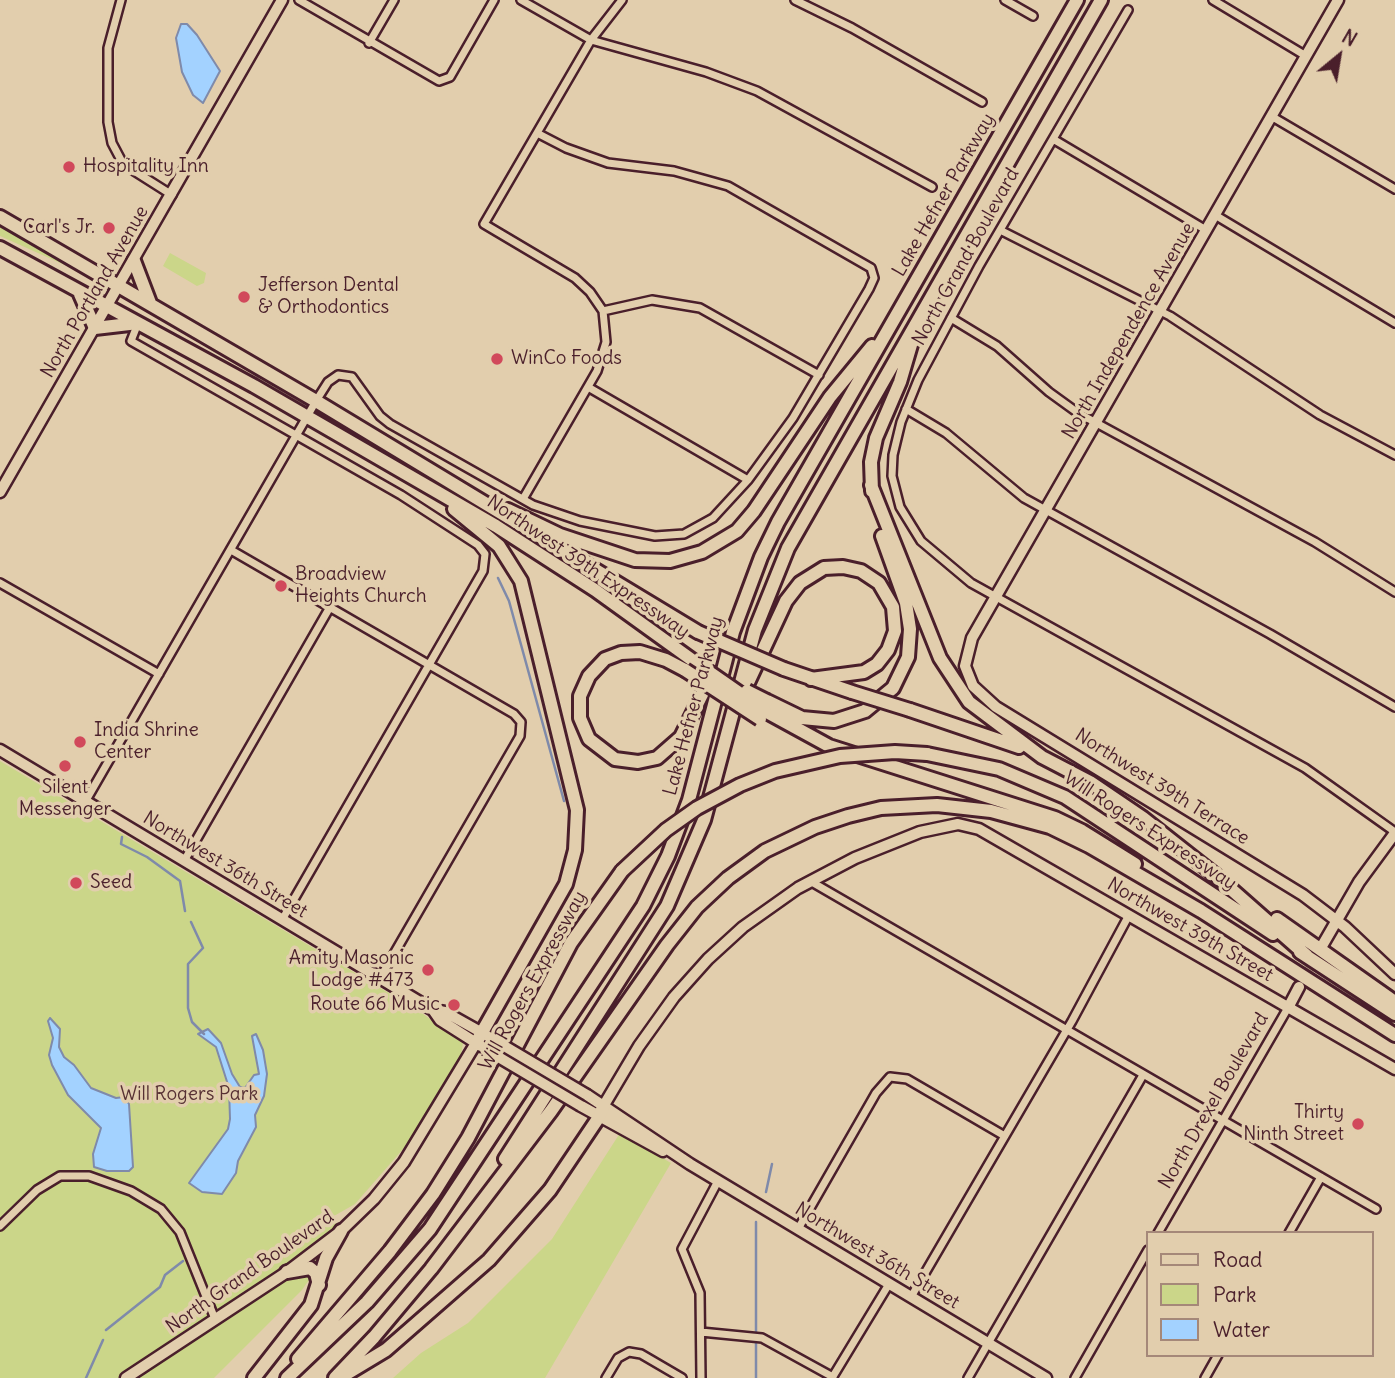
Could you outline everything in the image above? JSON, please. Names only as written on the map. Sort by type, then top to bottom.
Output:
[{"type":"highway","name":"Lake Hefner Parkway","points":[[284,1378],[367,1302],[430,1229],[643,906],[668,856],[689,800],[733,632],[757,567],[778,522],[1077,0]]},
{"type":"highway","name":"Lake Hefner Parkway","points":[[468,1219],[667,906],[704,820],[755,630],[779,569],[919,317],[1101,0]]},
{"type":"highway","name":"Northwest 39th Expressway","points":[[0,217],[316,401],[698,632],[811,679],[991,736],[1042,757]]},
{"type":"highway","name":"Northwest 39th Expressway","points":[[0,248],[307,417],[554,562],[687,664],[706,670],[764,710]]},
{"type":"highway","points":[[134,261],[138,279],[151,304]]},
{"type":"highway","points":[[78,291],[95,328],[138,323]]},
{"type":"highway","points":[[764,710],[823,721],[844,719],[874,706],[893,688],[901,675],[909,651],[910,623],[875,513],[871,485],[876,438],[900,382],[919,317]]},
{"type":"highway","points":[[463,490],[560,535],[619,556],[652,562],[687,558],[737,531],[754,511],[830,397],[895,319]]},
{"type":"highway","points":[[415,479],[496,542],[517,571],[529,605],[577,804],[577,838],[566,884],[483,1040]]},
{"type":"highway","points":[[871,485],[879,512],[949,676],[976,708],[1042,757],[1117,800],[1214,874],[1395,1002]]},
{"type":"highway","points":[[732,718],[782,608],[800,583],[824,568],[843,567],[861,571],[879,583],[893,607],[895,631],[888,650],[877,664],[864,672],[811,679]]},
{"type":"highway","points":[[733,632],[688,727],[669,750],[649,761],[626,762],[605,754],[589,739],[580,718],[580,696],[589,676],[605,659],[621,653],[640,652],[687,664],[764,710],[797,730],[841,750],[1068,824],[1116,851],[1201,911]]},
{"type":"highway","name":"Will Rogers Expressway","points":[[284,1378],[390,1251],[433,1194],[468,1138],[571,943],[622,871],[666,830],[697,808],[740,785],[775,771],[840,756],[895,752],[927,754],[999,769],[1065,797],[1395,1014]]},
{"type":"highway","name":"Will Rogers Expressway","points":[[337,1378],[398,1310],[551,1111],[667,945],[697,907],[747,863],[815,827],[870,811],[909,805],[958,806],[1030,820],[1070,836],[1201,911],[1395,1037]]},
{"type":"highway","points":[[1214,874],[1307,956]]},
{"type":"highway","points":[[337,1378],[386,1350],[489,1261],[537,1208],[602,1111]]},
{"type":"highway","points":[[254,1378],[311,1305],[326,1258],[341,1231]]},
{"type":"highway","points":[[287,1272],[310,1268],[316,1273],[319,1285]]},
{"type":"main road","name":"North Portland Avenue","points":[[0,492],[282,0]]},
{"type":"main road","name":"North Independence Avenue","points":[[971,682],[965,666],[967,653],[996,598],[1338,0]]},
{"type":"main road","name":"Northwest 39th Terrace","points":[[971,682],[996,708],[1295,890],[1336,920]]},
{"type":"main road","name":"Northwest 36th Street","points":[[0,750],[433,1010],[445,1012],[581,1106],[602,1111]]},
{"type":"main road","name":"Northwest 39th Street","points":[[810,881],[896,841],[938,827],[965,824],[979,829],[1395,1069]]},
{"type":"main road","points":[[1322,946],[1336,920],[1395,832]]},
{"type":"main road","points":[[602,1111],[650,1030],[694,974],[743,927],[810,881]]},
{"type":"main road","points":[[1336,920],[1395,974]]},
{"type":"main road","name":"North Drexel Boulevard","points":[[1289,1006],[1299,987]]},
{"type":"main road","name":"Northwest 36th Street","points":[[483,1040],[587,1095],[602,1111],[1046,1378]]},
{"type":"main road","name":"North Grand Boulevard","points":[[126,1378],[287,1272],[341,1231],[374,1199],[404,1162],[483,1040]]},
{"type":"street","points":[[121,0],[108,48],[108,122],[112,144],[121,160],[172,195]]},
{"type":"street","points":[[299,0],[433,81],[450,77],[494,0]]},
{"type":"street","points":[[369,43],[394,0]]},
{"type":"street","points":[[521,0],[591,40],[706,72],[757,91],[932,187]]},
{"type":"street","points":[[523,499],[588,387],[606,342],[603,311],[590,292],[575,278],[484,224],[591,40],[622,0]]},
{"type":"street","points":[[795,0],[852,28],[982,102]]},
{"type":"street","points":[[1005,0],[1033,16]]},
{"type":"street","points":[[1213,0],[1306,55]]},
{"type":"street","name":"North Grand Boulevard","points":[[1129,10],[1000,230],[951,318],[906,409],[894,446],[892,476],[900,507],[916,534],[955,571],[996,598],[1305,768],[1395,832]]},
{"type":"street","points":[[1271,116],[1395,190]]},
{"type":"street","points":[[85,802],[316,401],[328,382],[341,374],[355,379],[368,401],[390,424],[523,499],[559,516],[655,536],[684,534],[713,518],[748,480],[793,418],[874,280],[870,266],[728,186],[686,173],[608,163],[566,148],[537,133]]},
{"type":"street","points":[[1053,139],[1206,230]]},
{"type":"street","points":[[1215,215],[1395,323]]},
{"type":"street","points":[[1000,230],[1160,311],[1218,345],[1320,415],[1395,455]]},
{"type":"street","points":[[603,311],[652,300],[700,308],[819,375]]},
{"type":"street","points":[[951,318],[997,346],[1057,399],[1303,536],[1395,592]]},
{"type":"street","points":[[138,323],[131,341],[401,495],[481,548],[485,558],[483,571],[282,920]]},
{"type":"street","points":[[588,387],[748,480]]},
{"type":"street","points":[[906,409],[946,433],[1010,488],[1270,634],[1395,708]]},
{"type":"street","points":[[231,550],[514,714],[522,724],[520,736],[380,978]]},
{"type":"street","points":[[0,583],[159,674]]},
{"type":"street","points":[[184,861],[330,607]]},
{"type":"street","points":[[810,881],[1376,1209]]},
{"type":"street","points":[[911,1297],[1066,1030],[1129,915]]},
{"type":"street","name":"North Drexel Boulevard","points":[[1159,1231],[1289,1006]]},
{"type":"street","points":[[968,1378],[1143,1075]]},
{"type":"street","points":[[798,1229],[880,1086],[893,1076],[907,1079],[1003,1135]]},
{"type":"street","points":[[0,1226],[44,1184],[60,1176],[89,1176],[131,1191],[161,1209],[180,1232],[215,1319]]},
{"type":"street","points":[[1290,1231],[1321,1177]]},
{"type":"street","points":[[701,1378],[700,1293],[682,1248],[718,1181]]},
{"type":"street","points":[[1075,1378],[1146,1254]]},
{"type":"street","points":[[701,1332],[762,1338],[833,1378],[889,1284]]},
{"type":"street","points":[[606,1378],[618,1358],[629,1352],[641,1354],[682,1378]]},
{"type":"street","points":[[1205,1378],[1217,1357]]},
{"type":"green space","points":[[0,222],[96,279],[0,236]]},
{"type":"green space","points":[[170,253],[206,273],[204,283],[197,286],[163,266]]},
{"type":"green space","name":"Will Rogers Park","points":[[0,761],[419,1011],[463,1043],[461,1055],[411,1140],[355,1204],[334,1216],[337,1226],[327,1235],[318,1267],[302,1290],[214,1378],[0,1378]]},
{"type":"green space","points":[[620,1133],[671,1163],[545,1378],[393,1378],[421,1353],[468,1323],[552,1239]]},
{"type":"water","points":[[181,24],[187,24],[197,35],[220,71],[203,103],[193,95],[182,72],[176,38]]},
{"type":"water","points":[[50,1018],[60,1029],[59,1047],[64,1057],[74,1065],[91,1088],[116,1098],[124,1097],[129,1104],[133,1167],[129,1171],[107,1171],[94,1167],[93,1154],[101,1128],[68,1095],[52,1065],[49,1055],[53,1038],[48,1021]]},
{"type":"water","points":[[208,1029],[221,1043],[232,1074],[240,1087],[245,1088],[254,1075],[259,1074],[252,1036],[256,1034],[263,1050],[267,1074],[264,1096],[255,1115],[256,1127],[238,1161],[236,1173],[222,1194],[202,1192],[189,1183],[228,1129],[230,1119],[229,1088],[216,1047],[198,1034]]},
{"type":"waterway","points":[[498,578],[509,601],[564,801]]},
{"type":"waterway","points":[[122,837],[121,844],[147,857],[180,881],[185,911]]},
{"type":"waterway","points":[[191,922],[203,948],[188,964],[188,1008],[192,1022],[204,1034]]},
{"type":"waterway","points":[[766,1192],[772,1164]]},
{"type":"waterway","points":[[756,1222],[756,1378]]},
{"type":"waterway","points":[[106,1330],[160,1287],[165,1275],[183,1261]]},
{"type":"waterway","points":[[86,1378],[103,1340]]},
{"type":"tunnel","points":[[1299,987],[1322,946]]},
{"type":"place","name":"Hospitality Inn","points":[[69,167]]},
{"type":"place","name":"Carl's Jr.","points":[[109,228]]},
{"type":"place","name":"Jefferson Dental & Orthodontics","points":[[244,297]]},
{"type":"place","name":"WinCo Foods","points":[[497,359]]},
{"type":"place","name":"Broadview Heights Church","points":[[281,586]]},
{"type":"place","name":"India Shrine Center","points":[[80,742]]},
{"type":"place","name":"Silent Messenger","points":[[65,766]]},
{"type":"place","name":"Seed","points":[[76,883]]},
{"type":"place","name":"Amity Masonic Lodge #473","points":[[428,970]]},
{"type":"place","name":"Route 66 Music","points":[[454,1005]]},
{"type":"place","name":"Thirty Ninth Street","points":[[1358,1124]]}]
